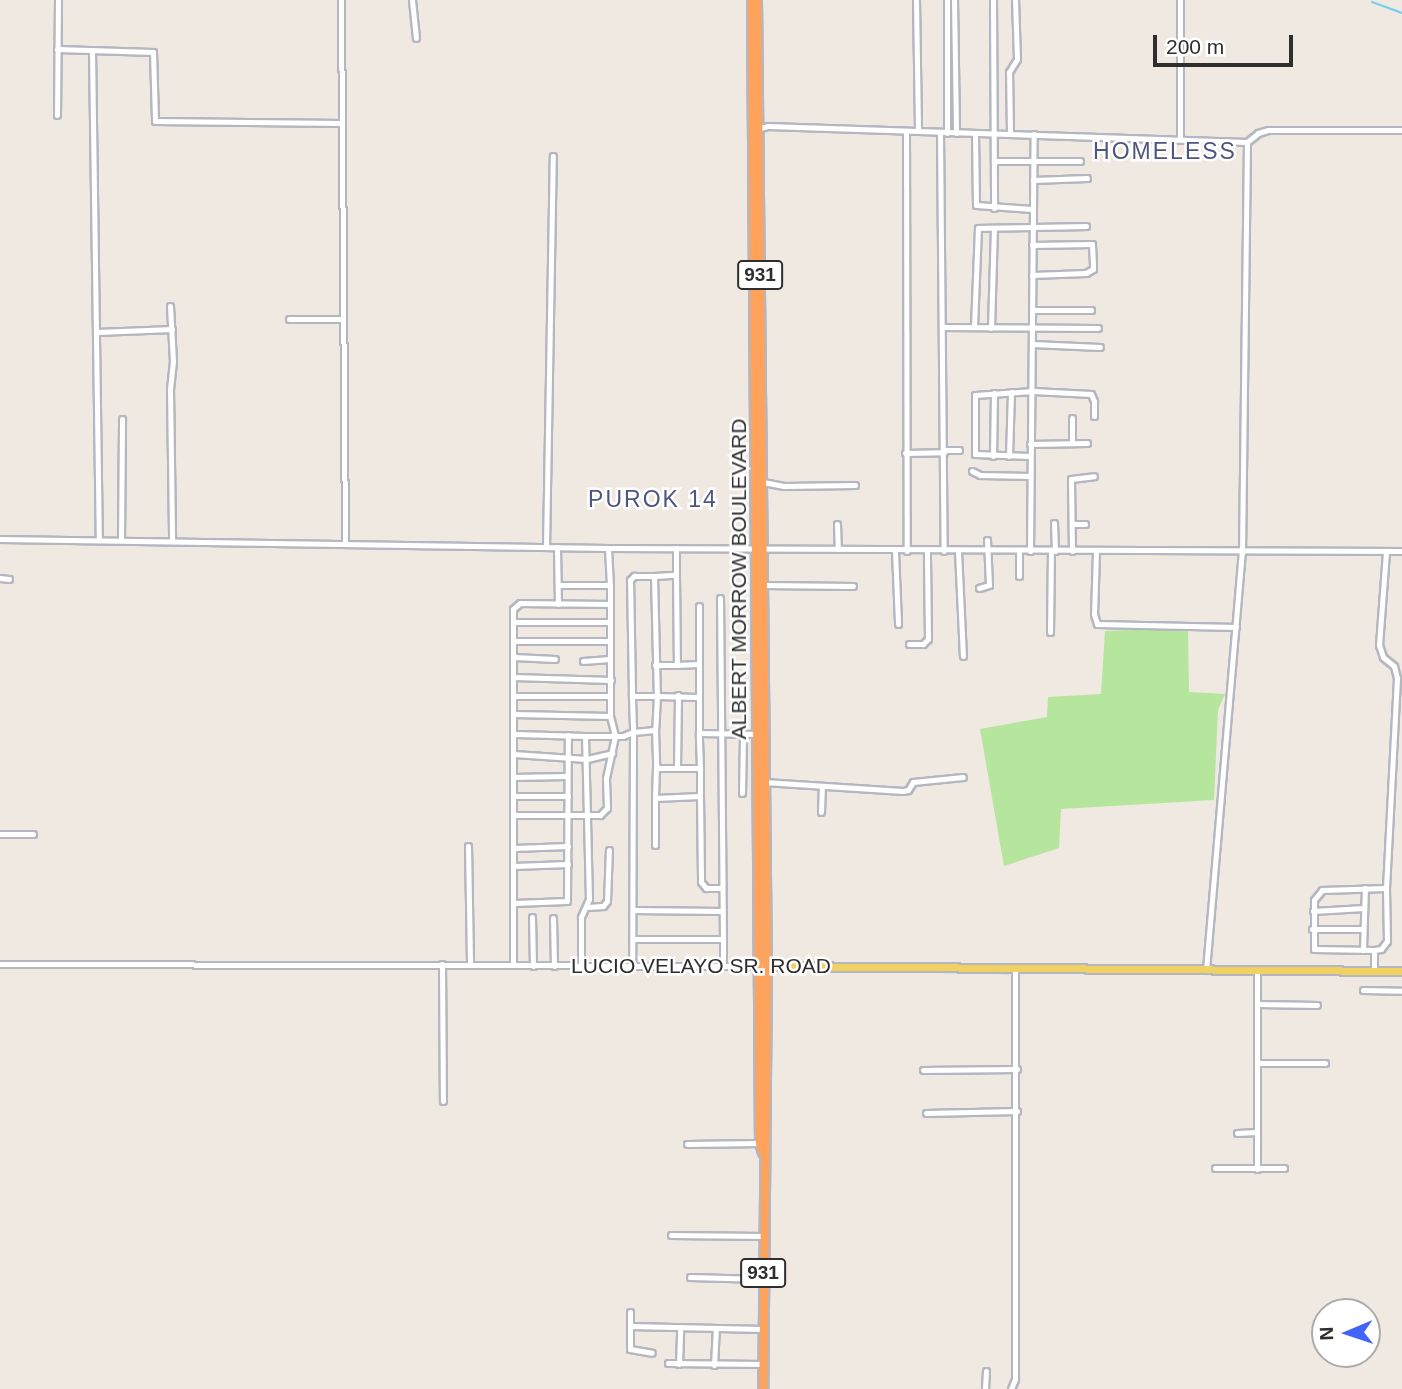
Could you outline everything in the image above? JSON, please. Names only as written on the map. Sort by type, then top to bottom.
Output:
[{"type":"highway","name":"ALBERT MORROW BOULEVARD","points":[[752,0],[763,482],[760,550],[764,586],[764,966],[760,1143],[764,1156]]},
{"type":"highway","name":"ALBERT MORROW BOULEVARD","points":[[757,0],[760,550],[758,734],[767,1144],[764,1156],[763,1389]]},
{"type":"main road","name":"LUCIO VELAYO SR. ROAD","points":[[764,966],[1402,971]]},
{"type":"street","points":[[57,115],[58,0]]},
{"type":"street","points":[[341,0],[345,542]]},
{"type":"street","points":[[412,0],[416,38]]},
{"type":"street","points":[[916,0],[918,131]]},
{"type":"street","points":[[944,551],[943,133],[947,0]]},
{"type":"street","points":[[954,0],[956,133]]},
{"type":"street","points":[[993,0],[994,208]]},
{"type":"street","points":[[1010,133],[1009,72],[1017,59],[1015,0]]},
{"type":"street","points":[[1180,0],[1180,139]]},
{"type":"street","points":[[57,49],[153,52],[155,121],[342,123]]},
{"type":"street","points":[[92,50],[99,540]]},
{"type":"street","points":[[757,129],[1010,133],[1247,142],[1258,133],[1268,130],[1402,130]]},
{"type":"street","points":[[906,131],[906,551]]},
{"type":"street","points":[[975,133],[974,202],[979,206],[994,208],[1032,209]]},
{"type":"street","points":[[1030,551],[1034,134]]},
{"type":"street","points":[[1206,971],[1242,553],[1247,142]]},
{"type":"street","points":[[546,547],[553,156]]},
{"type":"street","points":[[994,161],[1080,161]]},
{"type":"street","points":[[1033,180],[1087,178]]},
{"type":"street","points":[[974,327],[976,230],[1086,226]]},
{"type":"street","points":[[991,328],[994,228]]},
{"type":"street","points":[[1032,245],[1092,244],[1093,264],[1093,270],[1086,273],[1032,275]]},
{"type":"street","points":[[170,306],[172,541]]},
{"type":"street","points":[[1032,310],[1091,310]]},
{"type":"street","points":[[289,319],[343,319]]},
{"type":"street","points":[[943,327],[1098,328]]},
{"type":"street","points":[[97,332],[172,329]]},
{"type":"street","points":[[1032,344],[1100,347]]},
{"type":"street","points":[[1030,456],[975,454],[974,396],[1032,391],[1090,394],[1094,401],[1094,416]]},
{"type":"street","points":[[1009,456],[1011,392]]},
{"type":"street","points":[[993,456],[994,393]]},
{"type":"street","points":[[1072,418],[1072,442]]},
{"type":"street","points":[[121,540],[122,419]]},
{"type":"street","points":[[1030,444],[1087,443]]},
{"type":"street","points":[[905,453],[959,450]]},
{"type":"street","points":[[972,471],[980,475],[1030,475]]},
{"type":"street","points":[[1072,551],[1071,479],[1094,476]]},
{"type":"street","points":[[763,482],[780,486],[855,485]]},
{"type":"street","points":[[1050,632],[1054,523]]},
{"type":"street","points":[[836,524],[838,549]]},
{"type":"street","points":[[1072,524],[1085,524]]},
{"type":"street","points":[[0,539],[760,550],[1242,553],[1402,551]]},
{"type":"street","points":[[979,588],[989,585],[987,540]]},
{"type":"street","points":[[557,547],[558,604]]},
{"type":"street","points":[[513,815],[600,815],[606,811],[606,778],[615,736],[610,716],[608,548]]},
{"type":"street","points":[[676,548],[677,664]]},
{"type":"street","points":[[895,551],[898,624]]},
{"type":"street","points":[[909,644],[923,644],[928,639],[927,551]]},
{"type":"street","points":[[958,551],[963,656]]},
{"type":"street","points":[[1386,551],[1379,645],[1383,657],[1394,666],[1397,678],[1386,888],[1387,941],[1381,949],[1374,950],[1314,949],[1312,929],[1315,895],[1322,890],[1386,888]]},
{"type":"street","points":[[1019,552],[1019,576]]},
{"type":"street","points":[[1096,552],[1094,614],[1097,624],[1236,626]]},
{"type":"street","points":[[632,966],[633,732],[630,580],[635,576],[676,575]]},
{"type":"street","points":[[654,576],[657,696],[655,845]]},
{"type":"street","points":[[0,578],[9,579]]},
{"type":"street","points":[[558,585],[610,585]]},
{"type":"street","points":[[764,586],[853,586]]},
{"type":"street","points":[[720,598],[723,965]]},
{"type":"street","points":[[513,965],[513,622],[516,605],[610,604]]},
{"type":"street","points":[[699,606],[697,664],[701,882],[706,888],[722,888]]},
{"type":"street","points":[[513,622],[610,622]]},
{"type":"street","points":[[513,640],[610,641]]},
{"type":"street","points":[[514,657],[555,659]]},
{"type":"street","points":[[583,661],[610,659]]},
{"type":"street","points":[[655,665],[697,664]]},
{"type":"street","points":[[514,677],[611,680]]},
{"type":"street","points":[[677,768],[678,695]]},
{"type":"street","points":[[514,696],[610,696]]},
{"type":"street","points":[[632,696],[698,696]]},
{"type":"street","points":[[514,714],[610,716]]},
{"type":"street","points":[[514,734],[627,736],[633,732],[655,730]]},
{"type":"street","points":[[699,733],[758,734]]},
{"type":"street","points":[[742,793],[743,733]]},
{"type":"street","points":[[514,903],[566,902],[568,735]]},
{"type":"street","points":[[581,966],[581,917],[590,899],[585,736]]},
{"type":"street","points":[[514,754],[587,759],[612,753]]},
{"type":"street","points":[[656,768],[700,768]]},
{"type":"street","points":[[513,777],[568,776]]},
{"type":"street","points":[[764,782],[903,791],[908,790],[913,782],[963,777]]},
{"type":"street","points":[[821,812],[822,786]]},
{"type":"street","points":[[513,796],[568,796]]},
{"type":"street","points":[[656,798],[700,796]]},
{"type":"street","points":[[0,834],[33,834]]},
{"type":"street","points":[[468,845],[470,964]]},
{"type":"street","points":[[514,848],[568,846]]},
{"type":"street","points":[[587,907],[603,906],[607,901],[609,850]]},
{"type":"street","points":[[514,866],[568,864]]},
{"type":"street","points":[[1363,950],[1364,888]]},
{"type":"street","points":[[1314,911],[1364,908]]},
{"type":"street","points":[[633,910],[722,911]]},
{"type":"street","points":[[532,916],[533,966]]},
{"type":"street","points":[[553,918],[554,966]]},
{"type":"street","points":[[1312,929],[1363,929]]},
{"type":"street","points":[[633,939],[723,939]]},
{"type":"street","points":[[1374,950],[1374,971]]},
{"type":"street","name":"LUCIO VELAYO SR. ROAD","points":[[0,964],[764,966]]},
{"type":"street","points":[[442,964],[443,1101]]},
{"type":"street","points":[[1011,1389],[1015,1379],[1015,969]]},
{"type":"street","points":[[1256,1169],[1257,971]]},
{"type":"street","points":[[1363,990],[1402,991]]},
{"type":"street","points":[[1258,1004],[1317,1005]]},
{"type":"street","points":[[1257,1063],[1325,1063]]},
{"type":"street","points":[[923,1070],[1017,1069]]},
{"type":"street","points":[[926,1113],[1017,1111]]},
{"type":"street","points":[[1237,1133],[1257,1132]]},
{"type":"street","points":[[687,1144],[760,1143]]},
{"type":"street","points":[[1214,1168],[1284,1168]]},
{"type":"street","points":[[671,1235],[763,1236]]},
{"type":"street","points":[[690,1277],[763,1279]]},
{"type":"street","points":[[630,1312],[631,1351],[652,1353]]},
{"type":"street","points":[[630,1326],[764,1329]]},
{"type":"street","points":[[679,1364],[680,1327]]},
{"type":"street","points":[[714,1365],[716,1329]]},
{"type":"street","points":[[668,1363],[763,1364]]},
{"type":"street","points":[[985,1389],[986,1371]]},
{"type":"green space","points":[[1188,628],[1189,692],[1225,694],[1218,710],[1214,800],[1061,809],[1059,848],[1004,866],[980,729],[1047,717],[1048,697],[1101,694],[1105,631]]},
{"type":"waterway","points":[[1372,2],[1402,13]]},
{"type":"waterway","points":[[0,542],[167,544]]},
{"type":"waterway","points":[[405,548],[443,548]]},
{"type":"waterway","points":[[768,551],[781,551]]},
{"type":"waterway","points":[[857,552],[883,552]]},
{"type":"waterway","points":[[900,552],[924,553]]},
{"type":"waterway","points":[[931,553],[955,554]]},
{"type":"waterway","points":[[961,553],[983,553]]},
{"type":"waterway","points":[[990,553],[1015,553]]},
{"type":"waterway","points":[[1022,553],[1046,554]]},
{"type":"waterway","points":[[1100,553],[1236,553]]},
{"type":"waterway","points":[[1246,553],[1329,553]]},
{"type":"waterway","points":[[1053,554],[1090,554]]},
{"type":"waterway","points":[[0,967],[51,967]]},
{"type":"waterway","points":[[829,970],[1009,973]]},
{"type":"waterway","points":[[1019,973],[1116,972]]},
{"type":"district","name":"HOMELESS","points":[[1165,151]]},
{"type":"district","name":"PUROK 14","points":[[653,499]]}]
